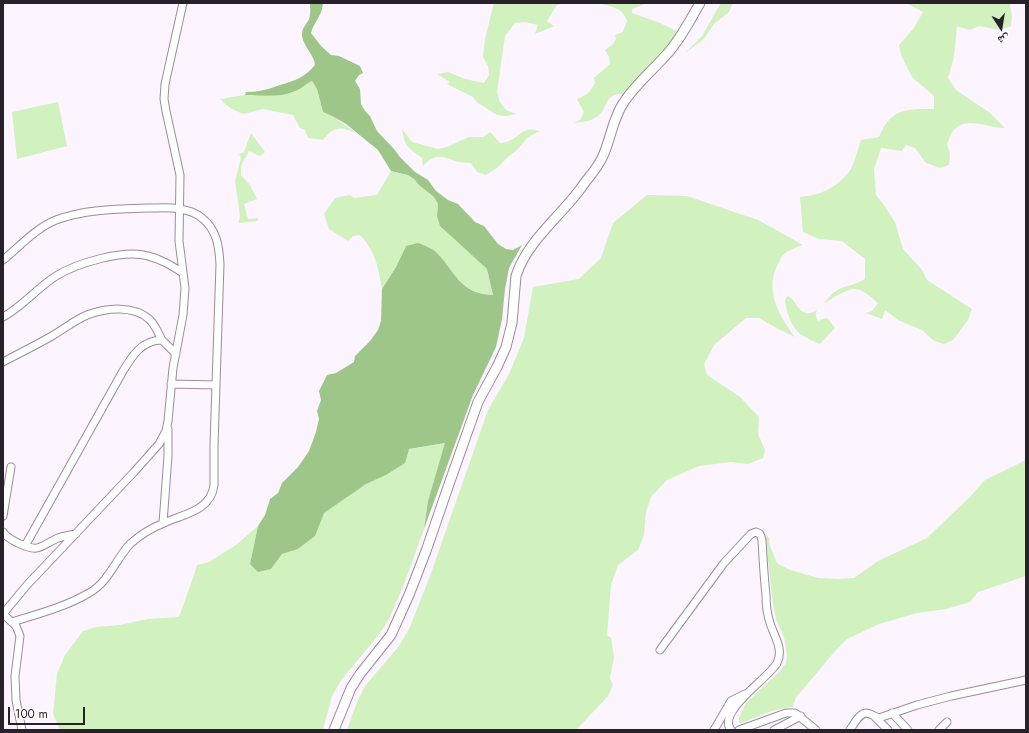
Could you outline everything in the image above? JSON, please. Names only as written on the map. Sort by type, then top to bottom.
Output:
[{"type":"main road","points":[[334,730],[351,688],[360,674],[391,635],[421,566],[478,402],[506,347],[512,323],[515,284],[518,270],[532,245],[579,191],[602,159],[613,125],[624,102],[668,54],[700,3]]},
{"type":"street","points":[[163,523],[171,384],[184,315],[185,288],[179,241],[180,175],[166,111],[165,84],[184,3]]},
{"type":"street","points":[[3,260],[44,226],[72,215],[127,209],[179,209],[191,212],[201,218],[212,231],[216,237],[219,248],[220,264],[214,489],[209,499],[200,508],[186,516],[163,523],[144,532],[129,546],[96,589],[72,602],[12,622]]},
{"type":"street","points":[[3,317],[20,306],[56,276],[70,269],[93,261],[126,255],[146,255],[160,260],[183,273]]},
{"type":"street","points":[[3,362],[87,315],[102,311],[120,309],[140,313],[149,319],[162,340],[176,354]]},
{"type":"street","points":[[25,546],[130,359],[147,343],[153,340],[162,340]]},
{"type":"street","points":[[171,384],[216,384]]},
{"type":"street","points":[[22,730],[16,700],[15,676],[20,640],[19,631],[3,614],[27,585],[159,444],[166,431],[168,421]]},
{"type":"street","points":[[3,516],[11,467]]},
{"type":"street","points":[[3,532],[8,538],[34,549],[59,538],[76,534]]},
{"type":"street","points":[[660,650],[724,563],[751,534],[758,533],[762,540],[766,605],[769,622],[776,635],[779,654],[774,668],[738,703],[729,719],[728,724],[731,730]]},
{"type":"street","points":[[875,717],[879,718],[951,696],[1026,680]]},
{"type":"street","points":[[714,730],[731,701],[747,693]]},
{"type":"street","points":[[739,730],[786,713],[795,713],[801,716],[816,730]]},
{"type":"street","points":[[850,730],[862,714],[869,713],[888,730]]},
{"type":"street","points":[[892,713],[908,730]]},
{"type":"street","points":[[774,730],[801,716]]},
{"type":"street","points":[[939,730],[947,722]]},
{"type":"green space","points":[[310,3],[323,3],[321,12],[311,33],[321,46],[331,55],[339,56],[360,66],[363,73],[359,75],[355,81],[360,89],[361,104],[370,116],[377,131],[415,172],[428,180],[436,191],[448,200],[458,204],[475,222],[484,226],[498,244],[506,249],[513,250],[522,245],[509,268],[502,319],[496,347],[473,395],[424,529],[428,501],[445,443],[409,449],[405,463],[386,475],[366,484],[324,513],[315,536],[298,549],[282,554],[271,569],[258,572],[250,564],[258,526],[265,515],[270,499],[278,493],[282,483],[298,467],[309,451],[319,419],[317,411],[321,400],[319,391],[327,375],[336,373],[354,362],[355,356],[370,341],[378,330],[381,321],[382,289],[396,267],[406,246],[418,243],[430,248],[437,253],[454,275],[466,287],[482,294],[493,295],[487,269],[440,226],[437,216],[438,204],[434,197],[408,175],[391,171],[378,150],[346,124],[323,112],[317,89],[312,81],[298,90],[287,94],[275,96],[245,95],[246,92],[265,90],[298,79],[311,70],[315,65],[302,36],[303,29],[310,17]]},
{"type":"green space","points":[[494,3],[561,3],[556,6],[547,21],[554,26],[535,34],[538,25],[525,22],[515,23],[505,36],[497,92],[500,102],[506,110],[516,114],[507,116],[497,115],[478,103],[473,97],[447,84],[450,82],[437,74],[448,72],[465,79],[484,83],[489,75],[488,66],[483,57],[485,39]]},
{"type":"green space","points":[[597,3],[647,3],[632,9],[632,13],[660,23],[679,32],[671,43],[623,94],[617,94],[610,97],[598,116],[589,121],[574,123],[581,119],[584,112],[577,99],[586,95],[590,91],[595,83],[594,78],[610,64],[609,57],[605,50],[613,44],[616,39],[615,35],[623,32],[627,21],[625,16],[619,10],[611,6]]},
{"type":"green space","points":[[721,3],[733,3],[729,12],[714,24],[703,40],[685,53],[702,36]]},
{"type":"green space","points":[[906,3],[1011,3],[1011,26],[999,30],[979,26],[970,30],[957,26],[954,57],[948,78],[956,90],[990,113],[1005,128],[970,123],[958,127],[952,132],[947,144],[950,154],[949,165],[940,168],[926,163],[915,148],[906,145],[902,151],[881,148],[874,169],[876,195],[895,222],[903,249],[922,270],[927,280],[972,309],[968,320],[953,340],[944,344],[934,341],[922,330],[898,320],[885,310],[882,319],[866,313],[872,311],[878,303],[867,294],[857,289],[845,291],[822,305],[837,290],[865,279],[865,259],[842,241],[819,239],[803,232],[800,197],[821,193],[833,187],[844,178],[851,169],[861,140],[879,137],[884,127],[894,115],[907,110],[934,109],[934,96],[912,77],[901,55],[899,45],[914,28],[923,12]]},
{"type":"green space","points":[[312,81],[317,89],[323,112],[334,117],[356,133],[342,128],[334,130],[323,140],[308,138],[305,130],[300,128],[293,115],[263,109],[243,114],[232,109],[220,99],[245,95],[271,96],[294,92]]},
{"type":"green space","points":[[58,102],[67,146],[17,159],[12,112]]},
{"type":"green space","points":[[402,129],[412,142],[438,149],[447,147],[469,137],[483,137],[490,132],[500,143],[511,140],[524,131],[533,129],[540,131],[528,137],[518,149],[497,168],[486,175],[477,172],[471,163],[464,163],[442,157],[431,159],[423,166],[422,158],[406,144]]},
{"type":"green space","points":[[251,133],[265,152],[260,156],[249,151],[241,166],[241,175],[250,185],[257,199],[244,204],[248,219],[258,218],[258,221],[239,223],[240,215],[235,181],[241,158],[239,154],[244,152]]},
{"type":"green space","points":[[391,171],[408,175],[434,197],[438,204],[437,216],[440,226],[487,269],[493,295],[478,293],[462,285],[450,272],[406,246],[396,267],[382,289],[376,260],[370,248],[360,235],[353,236],[348,241],[329,229],[324,214],[335,198],[350,195],[354,198],[377,195]]},
{"type":"green space","points":[[647,195],[687,196],[758,220],[803,245],[790,250],[782,256],[777,266],[772,285],[773,294],[779,312],[795,337],[759,318],[746,318],[714,345],[704,364],[707,375],[740,397],[759,417],[758,434],[765,450],[763,458],[748,464],[731,462],[699,466],[667,480],[651,497],[646,512],[644,535],[638,550],[618,565],[611,585],[607,635],[611,638],[614,657],[610,678],[613,685],[608,696],[576,730],[347,730],[357,702],[365,686],[399,646],[410,627],[430,576],[488,410],[509,374],[524,338],[533,287],[579,279],[601,258],[613,223]]},
{"type":"green space","points":[[788,296],[791,298],[803,312],[806,313],[814,312],[818,309],[816,311],[816,317],[818,321],[825,318],[828,319],[835,328],[820,344],[797,331],[786,308],[785,299]]},
{"type":"green space","points":[[446,443],[428,501],[424,529],[403,587],[388,621],[377,637],[342,679],[332,696],[323,730],[60,730],[53,714],[57,674],[65,655],[83,631],[96,627],[120,625],[148,619],[179,617],[197,565],[209,562],[236,545],[258,526],[250,564],[271,569],[282,554],[298,549],[315,536],[323,513],[366,484],[386,475],[409,449]]},
{"type":"green space","points":[[1026,460],[1026,576],[978,592],[970,602],[946,609],[917,613],[879,624],[847,639],[796,697],[793,707],[772,711],[739,723],[739,717],[746,703],[779,672],[786,663],[787,655],[784,637],[776,619],[773,604],[765,533],[769,538],[770,546],[777,563],[790,570],[818,578],[854,578],[878,561],[927,538],[970,497],[985,480]]}]
